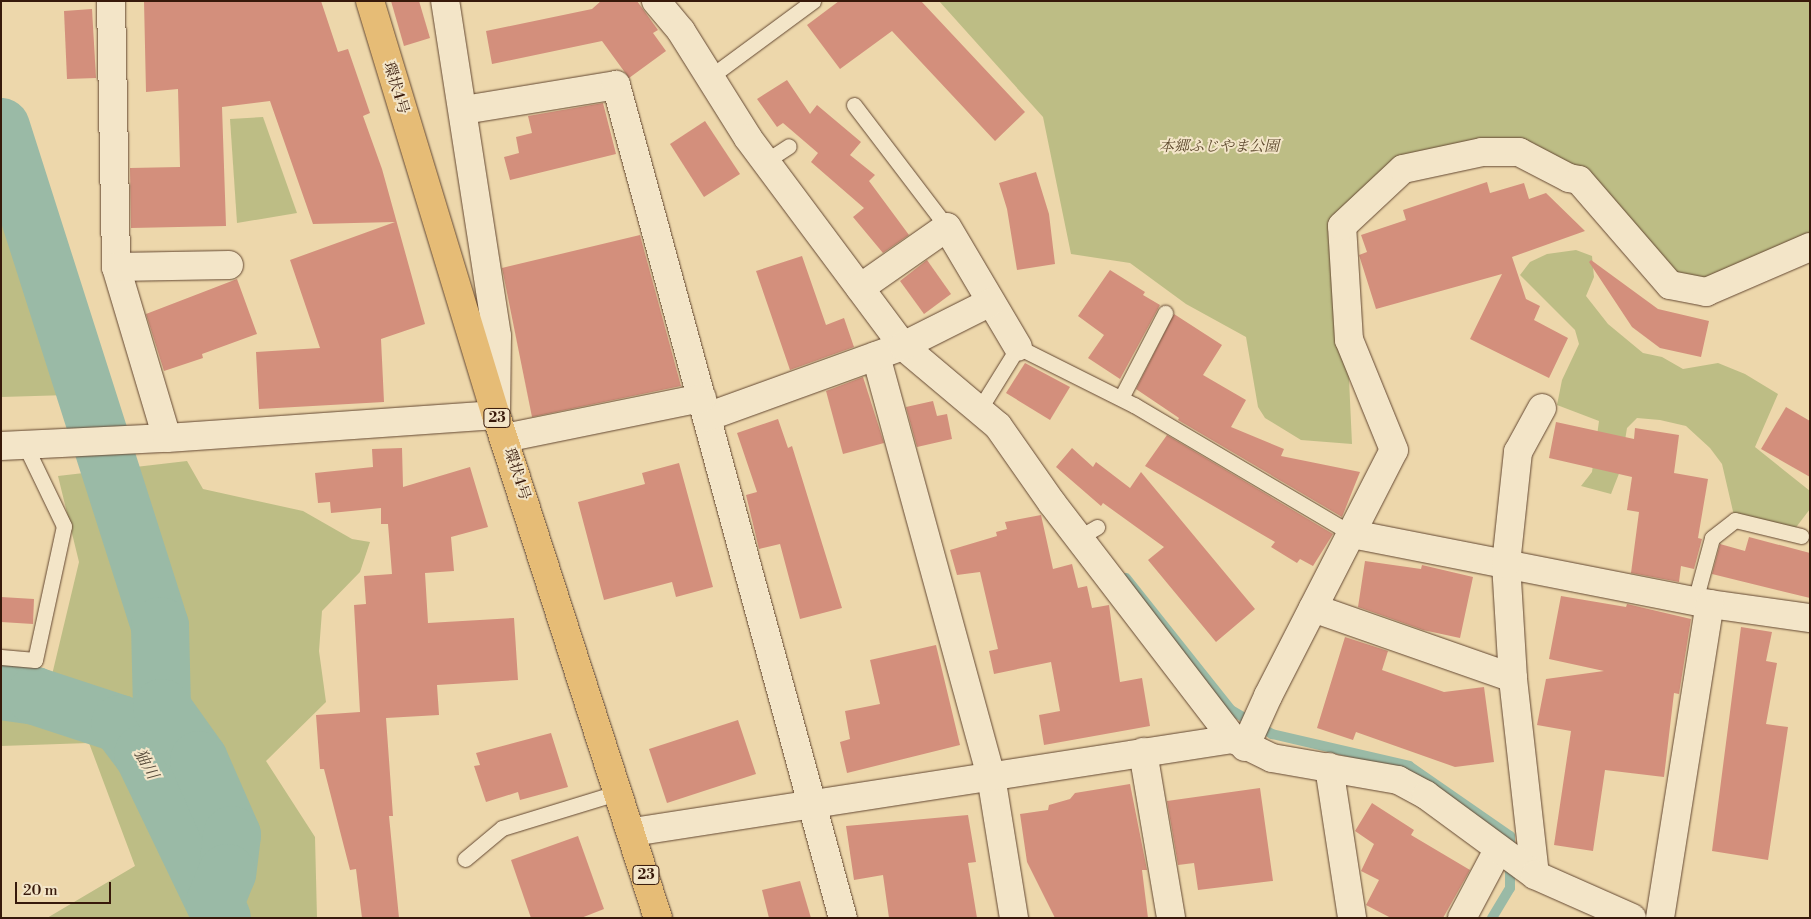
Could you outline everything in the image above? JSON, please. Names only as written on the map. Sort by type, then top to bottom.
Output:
[{"type":"main road","name":"環状4号","points":[[370,1],[500,427],[633,832],[658,918]]},
{"type":"street","points":[[110,1],[116,267],[158,439]]},
{"type":"street","points":[[445,1],[464,110],[497,336],[500,427]]},
{"type":"street","points":[[656,1],[681,31],[767,160],[906,344],[998,426],[1085,534],[1243,738],[1272,758],[1398,780],[1426,795],[1513,861],[1632,918]]},
{"type":"street","points":[[464,110],[616,85],[814,804],[843,918]]},
{"type":"street","points":[[1243,738],[1268,696],[1394,450],[1349,340],[1342,226],[1403,169],[1482,152],[1519,152],[1569,178],[1579,180],[1670,285],[1706,292],[1809,250]]},
{"type":"street","points":[[862,286],[947,227],[1018,347]]},
{"type":"street","points":[[116,267],[229,265]]},
{"type":"street","points":[[13,445],[500,427],[704,408],[876,356],[906,344],[991,302]]},
{"type":"street","points":[[876,356],[991,776],[1014,918]]},
{"type":"street","points":[[1462,918],[1513,861],[1514,678],[1506,564],[1518,452],[1542,408]]},
{"type":"street","points":[[1352,534],[1702,603],[1810,618]]},
{"type":"street","points":[[1660,918],[1702,603]]},
{"type":"street","points":[[1313,608],[1514,678]]},
{"type":"street","points":[[633,832],[1243,738]]},
{"type":"street","points":[[1143,752],[1172,918]]},
{"type":"street","points":[[1329,767],[1352,918]]},
{"type":"lane","points":[[711,76],[813,1]]},
{"type":"lane","points":[[854,105],[947,227]]},
{"type":"lane","points":[[767,160],[789,146]]},
{"type":"lane","points":[[1121,398],[1166,313]]},
{"type":"lane","points":[[979,409],[1018,347],[1121,398],[1352,534]]},
{"type":"lane","points":[[1,657],[36,660],[64,526],[13,445]]},
{"type":"lane","points":[[1702,603],[1712,538],[1735,520],[1801,536]]},
{"type":"lane","points":[[466,859],[502,828],[620,792]]},
{"type":"green space","name":"本郷ふじやま公園","points":[[939,1],[1810,1],[1810,247],[1706,292],[1670,285],[1579,180],[1519,152],[1437,162],[1342,226],[1352,444],[1301,440],[1265,418],[1258,407],[1246,337],[1186,304],[1130,263],[1071,254],[1043,117]]},
{"type":"green space","points":[[263,117],[297,213],[237,223],[230,119]]},
{"type":"green space","points":[[1,200],[21,248],[68,395],[1,397]]},
{"type":"green space","points":[[1576,250],[1592,256],[1594,277],[1586,296],[1608,324],[1643,353],[1662,357],[1683,369],[1718,363],[1745,374],[1778,394],[1755,447],[1810,491],[1810,509],[1791,534],[1735,520],[1722,464],[1710,448],[1686,426],[1660,420],[1637,418],[1627,428],[1620,471],[1611,494],[1581,486],[1592,472],[1599,421],[1557,405],[1562,380],[1579,344],[1575,330],[1520,275],[1530,262],[1547,254]]},
{"type":"green space","points":[[187,461],[203,489],[303,511],[352,539],[370,542],[360,572],[322,611],[319,651],[326,702],[266,761],[315,837],[317,918],[47,918],[135,866],[89,743],[1,746],[1,674],[51,679],[79,562],[58,476]]},
{"type":"building","points":[[144,1],[321,1],[338,52],[348,49],[370,113],[363,116],[382,169],[425,324],[381,339],[384,402],[259,409],[256,352],[320,348],[290,260],[395,222],[313,224],[270,101],[222,107],[226,226],[131,228],[130,168],[180,167],[178,89],[146,92]]},
{"type":"building","points":[[391,1],[419,1],[430,38],[404,46]]},
{"type":"building","points":[[601,1],[637,1],[658,30],[653,33],[666,51],[629,78],[602,41],[492,64],[486,31],[592,9]]},
{"type":"building","points":[[839,1],[921,1],[1025,112],[995,141],[892,31],[840,69],[807,25]]},
{"type":"building","points":[[92,9],[96,78],[67,79],[64,11]]},
{"type":"building","points":[[787,80],[810,114],[817,105],[861,142],[850,155],[875,175],[869,181],[909,235],[883,253],[853,217],[864,208],[811,162],[818,153],[783,123],[777,127],[757,99]]},
{"type":"building","points":[[603,103],[616,154],[510,180],[504,157],[519,153],[516,137],[532,133],[528,116]]},
{"type":"building","points":[[705,121],[740,174],[704,197],[670,144]]},
{"type":"building","points":[[1036,172],[1049,214],[1055,264],[1017,270],[1007,209],[999,183]]},
{"type":"building","points":[[1487,182],[1490,193],[1524,183],[1529,199],[1546,193],[1585,231],[1512,257],[1526,299],[1540,306],[1534,320],[1568,338],[1549,378],[1470,339],[1502,274],[1376,309],[1359,255],[1367,252],[1361,235],[1406,220],[1403,210]]},
{"type":"building","points":[[640,235],[681,386],[532,417],[502,268]]},
{"type":"building","points":[[802,256],[826,325],[844,318],[854,347],[790,370],[756,271]]},
{"type":"building","points":[[927,260],[951,294],[924,314],[900,281]]},
{"type":"building","points":[[1591,260],[1658,309],[1709,321],[1701,357],[1660,348],[1632,327],[1589,262]]},
{"type":"building","points":[[1110,270],[1145,292],[1143,295],[1160,305],[1120,379],[1088,358],[1104,335],[1078,316]]},
{"type":"building","points":[[237,279],[257,334],[202,354],[203,358],[164,371],[146,314]]},
{"type":"building","points":[[1174,314],[1222,345],[1203,375],[1246,400],[1231,427],[1284,449],[1281,456],[1360,472],[1342,517],[1178,420],[1179,418],[1136,389]]},
{"type":"building","points":[[1025,363],[1070,387],[1050,420],[1006,393]]},
{"type":"building","points":[[863,377],[884,443],[843,454],[826,391]]},
{"type":"building","points":[[933,401],[937,416],[947,414],[952,439],[917,447],[906,407]]},
{"type":"building","points":[[1786,407],[1810,421],[1810,477],[1761,449]]},
{"type":"building","points":[[778,419],[788,448],[792,446],[842,608],[800,619],[780,544],[759,549],[746,495],[757,492],[737,433]]},
{"type":"building","points":[[1556,422],[1634,439],[1635,428],[1679,435],[1674,473],[1708,479],[1698,538],[1702,539],[1694,569],[1681,566],[1679,582],[1631,573],[1639,512],[1627,510],[1632,477],[1549,458]]},
{"type":"building","points":[[1167,435],[1333,534],[1313,566],[1300,559],[1297,563],[1271,547],[1275,542],[1145,466]]},
{"type":"building","points":[[402,448],[403,487],[470,467],[488,527],[451,537],[454,571],[425,573],[428,623],[514,618],[518,680],[437,685],[439,715],[386,718],[393,816],[389,816],[399,918],[362,918],[356,869],[350,870],[324,769],[320,769],[316,715],[360,712],[354,605],[366,604],[364,576],[392,574],[388,524],[381,524],[381,508],[331,513],[330,502],[318,503],[315,473],[373,467],[372,449]]},
{"type":"building","points":[[1072,448],[1093,467],[1096,462],[1130,488],[1141,472],[1255,609],[1216,642],[1148,560],[1164,547],[1103,503],[1101,506],[1056,467]]},
{"type":"building","points":[[679,463],[713,587],[676,597],[672,582],[604,600],[578,502],[645,484],[642,473]]},
{"type":"building","points":[[1041,515],[1053,569],[1072,564],[1078,588],[1087,586],[1092,608],[1109,605],[1120,682],[1142,678],[1150,726],[1044,745],[1039,715],[1060,711],[1051,662],[994,674],[989,651],[998,649],[980,572],[957,575],[950,550],[997,536],[996,532],[1007,529],[1005,522]]},
{"type":"building","points":[[1749,537],[1810,553],[1810,598],[1712,574],[1720,544],[1745,551]]},
{"type":"building","points":[[1365,561],[1421,569],[1422,565],[1473,577],[1460,638],[1423,630],[1358,607]]},
{"type":"building","points":[[1561,596],[1626,607],[1627,604],[1691,619],[1679,694],[1674,693],[1664,777],[1605,770],[1593,851],[1554,845],[1571,731],[1537,725],[1546,679],[1604,671],[1549,659]]},
{"type":"building","points":[[1,597],[34,599],[33,624],[1,622]]},
{"type":"building","points":[[1741,627],[1772,632],[1766,661],[1777,663],[1766,724],[1788,727],[1768,860],[1712,851]]},
{"type":"building","points":[[1345,637],[1388,651],[1382,670],[1444,692],[1484,687],[1494,762],[1455,767],[1356,732],[1353,740],[1317,728]]},
{"type":"building","points":[[936,645],[960,745],[847,773],[840,742],[850,739],[845,711],[880,704],[870,660]]},
{"type":"building","points":[[738,720],[756,774],[667,803],[649,749]]},
{"type":"building","points":[[551,733],[568,787],[520,800],[518,792],[486,802],[474,766],[480,765],[476,753]]},
{"type":"building","points":[[1130,784],[1147,870],[1142,870],[1148,918],[1055,918],[1027,862],[1020,814],[1048,810],[1049,805],[1070,799],[1075,793]]},
{"type":"building","points":[[1260,788],[1273,881],[1198,890],[1194,863],[1178,865],[1167,801]]},
{"type":"building","points":[[1372,803],[1414,830],[1411,835],[1470,870],[1443,918],[1391,918],[1366,905],[1379,880],[1361,871],[1374,844],[1355,831]]},
{"type":"building","points":[[968,815],[976,862],[968,863],[977,918],[889,918],[883,875],[854,880],[846,826]]},
{"type":"building","points":[[578,836],[604,909],[581,918],[531,918],[511,860]]},
{"type":"building","points":[[800,881],[811,918],[769,918],[762,890]]},
{"type":"waterway","points":[[1,127],[160,626],[162,708],[143,754]]},
{"type":"waterway","points":[[1126,578],[1231,710],[1272,734],[1409,766],[1510,836],[1510,888],[1492,918]]},
{"type":"waterway","name":"㹨川","points":[[1,691],[35,696],[120,724],[143,754],[222,918]]},
{"type":"waterway","points":[[162,708],[199,760],[232,835],[227,873],[215,903]]}]
